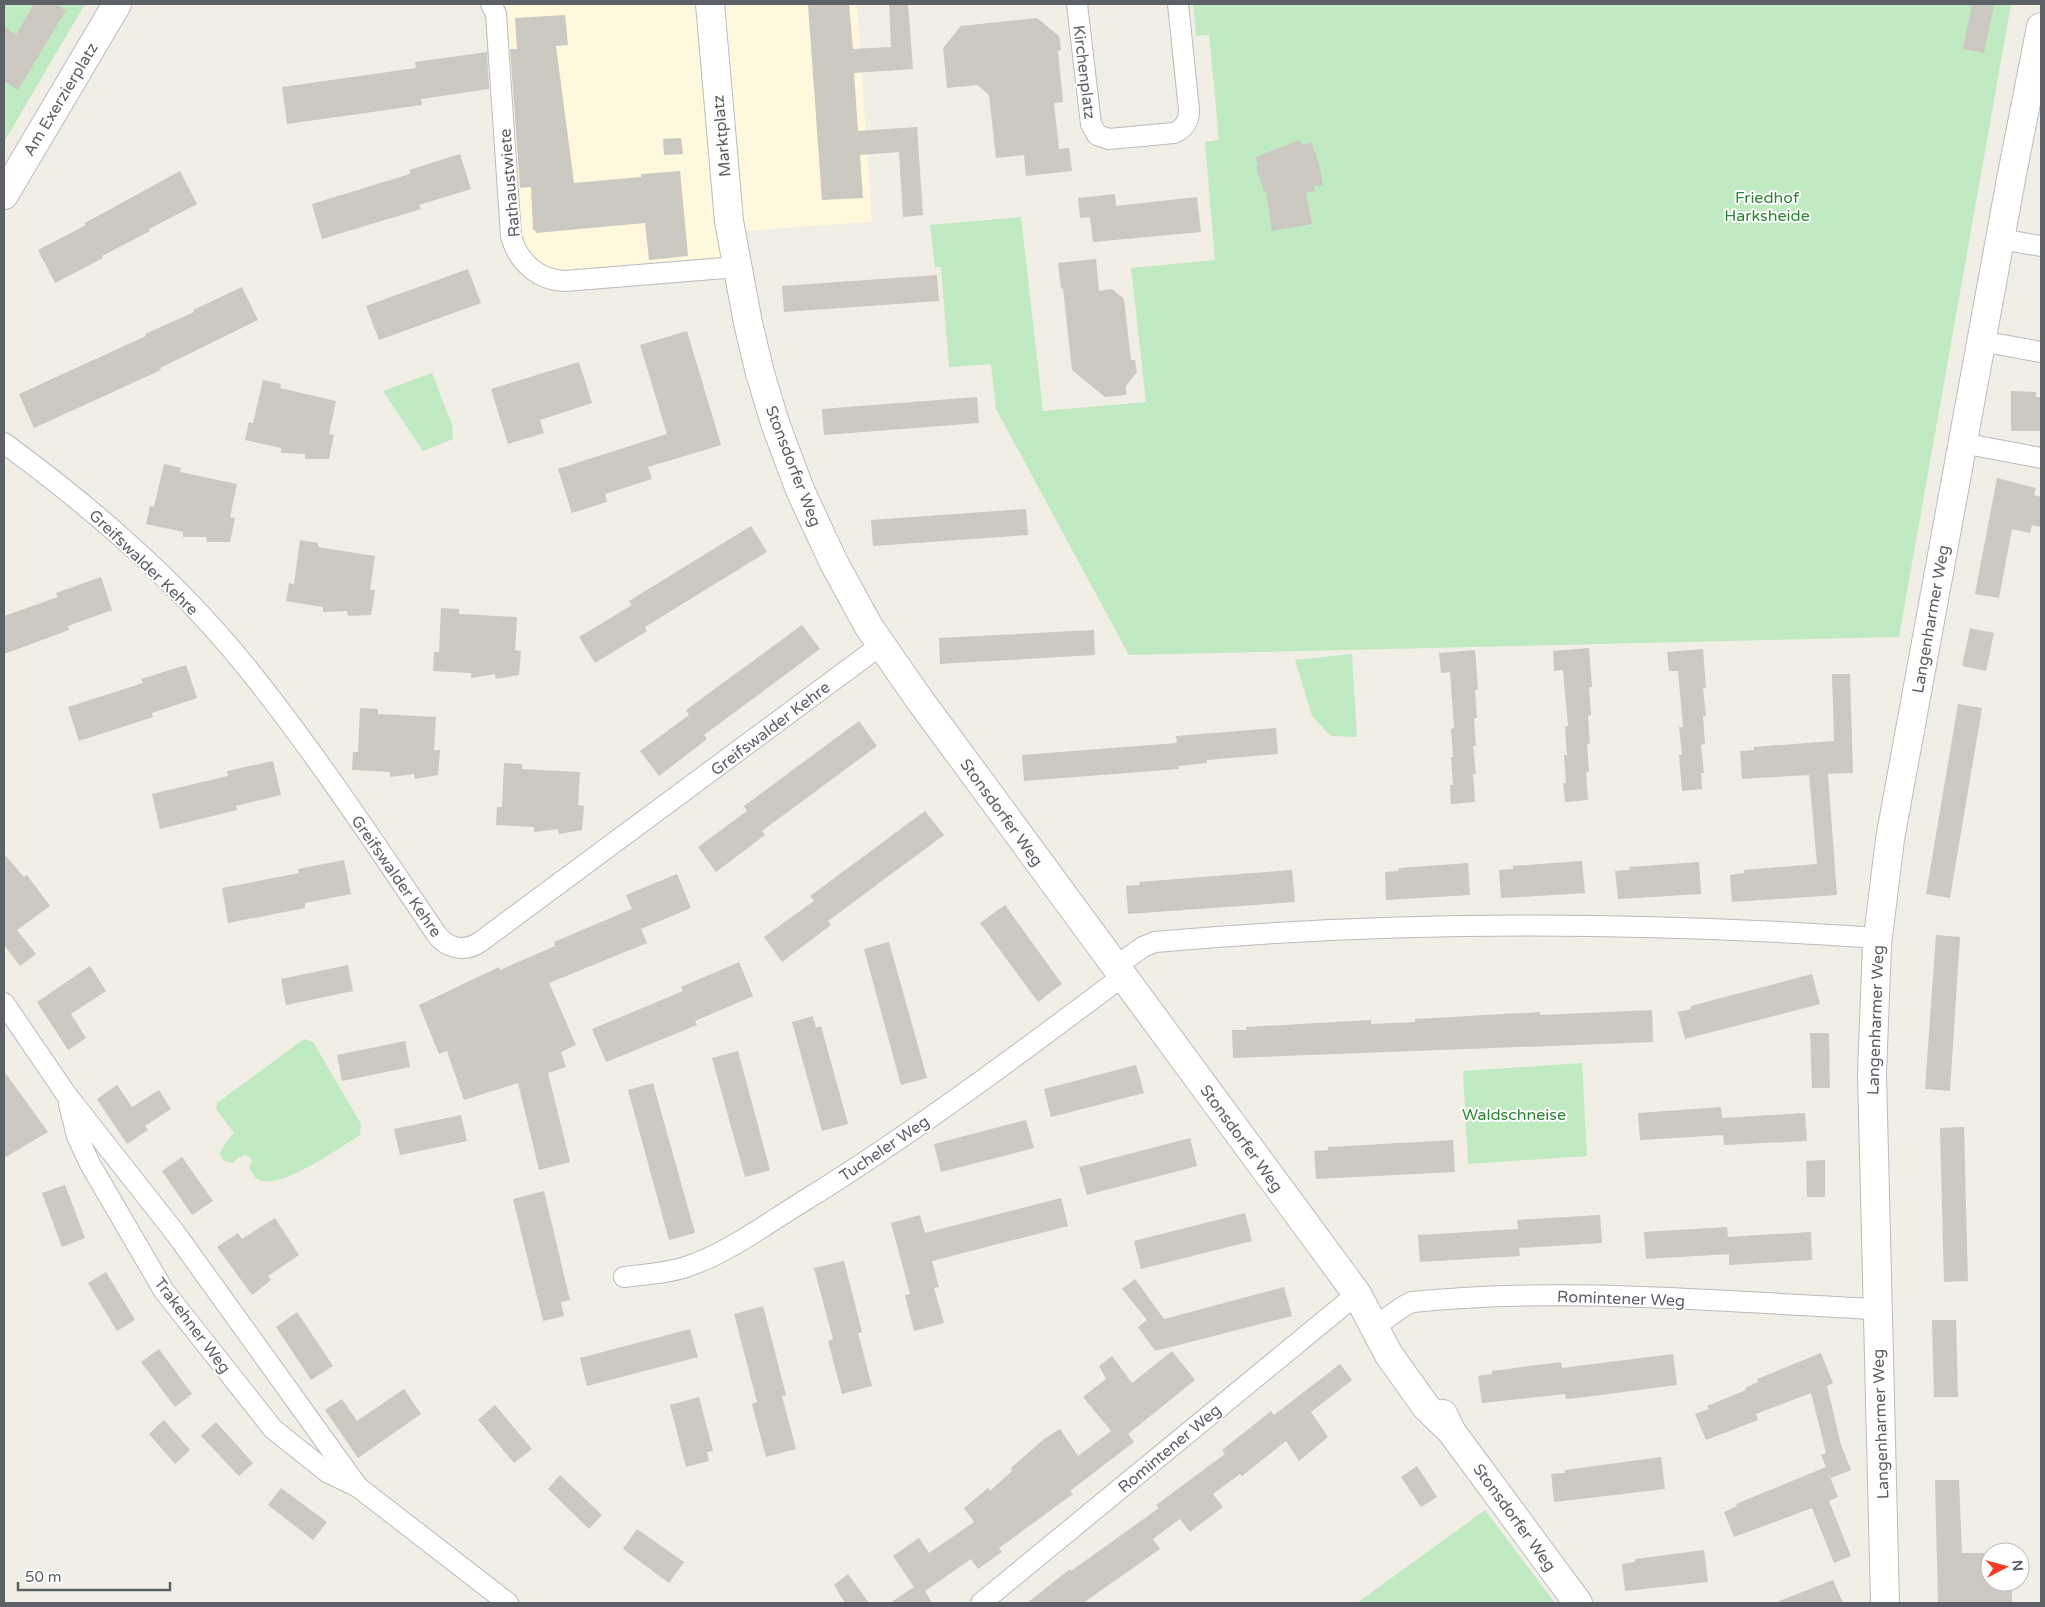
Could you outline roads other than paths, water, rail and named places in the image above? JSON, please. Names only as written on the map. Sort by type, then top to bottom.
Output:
[{"type":"main road","name":"Am Exerzierplatz","points":[[4,195],[117,4]]},
{"type":"main road","name":"Marktplatz","points":[[710,4],[729,221],[737,267]]},
{"type":"main road","name":"Langenharmer Weg","points":[[1885,1603],[1872,1073],[1873,1009],[1878,938],[1894,818],[1962,443],[2041,27]]},
{"type":"main road","name":"Stonsdorfer Weg","points":[[737,267],[760,373],[789,460],[834,563],[881,645],[1369,1312],[1389,1355],[1427,1408],[1452,1431],[1578,1603]]},
{"type":"street","name":"Rathaustwiete","points":[[491,4],[496,14],[512,236],[516,251],[526,265],[544,277],[565,282],[737,267]]},
{"type":"street","name":"Kirchenplatz","points":[[1076,4],[1090,124],[1097,135],[1109,139],[1174,133],[1186,123],[1189,110],[1178,4]]},
{"type":"street","points":[[2000,239],[2041,246]]},
{"type":"street","points":[[1981,341],[2041,352]]},
{"type":"street","name":"Greifswalder Kehre","points":[[4,443],[105,523],[170,583],[217,633],[248,669],[304,741],[437,935],[444,942],[454,947],[467,948],[480,942],[881,645]]},
{"type":"street","points":[[1962,443],[2041,458]]},
{"type":"street","points":[[1120,971],[1144,947],[1155,942],[1287,932],[1394,927],[1506,924],[1638,925],[1726,928],[1878,938]]},
{"type":"street","name":"Tucheler Weg","points":[[624,1277],[665,1272],[688,1266],[713,1256],[751,1233],[910,1131],[1120,971]]},
{"type":"street","name":"Trakehner Weg","points":[[4,1003],[66,1094],[176,1234],[358,1486]]},
{"type":"street","name":"Trakehner Weg","points":[[66,1094],[77,1136],[90,1164],[164,1291],[273,1429],[327,1472],[358,1486],[508,1603]]},
{"type":"street","name":"Romintener Weg","points":[[981,1603],[1369,1312],[1412,1302],[1514,1296],[1623,1297],[1877,1310]]},
{"type":"park label","name":"Friedhof Harksheide","points":[[1767,206]]},
{"type":"park label","name":"Waldschneise","points":[[1514,1114]]}]
